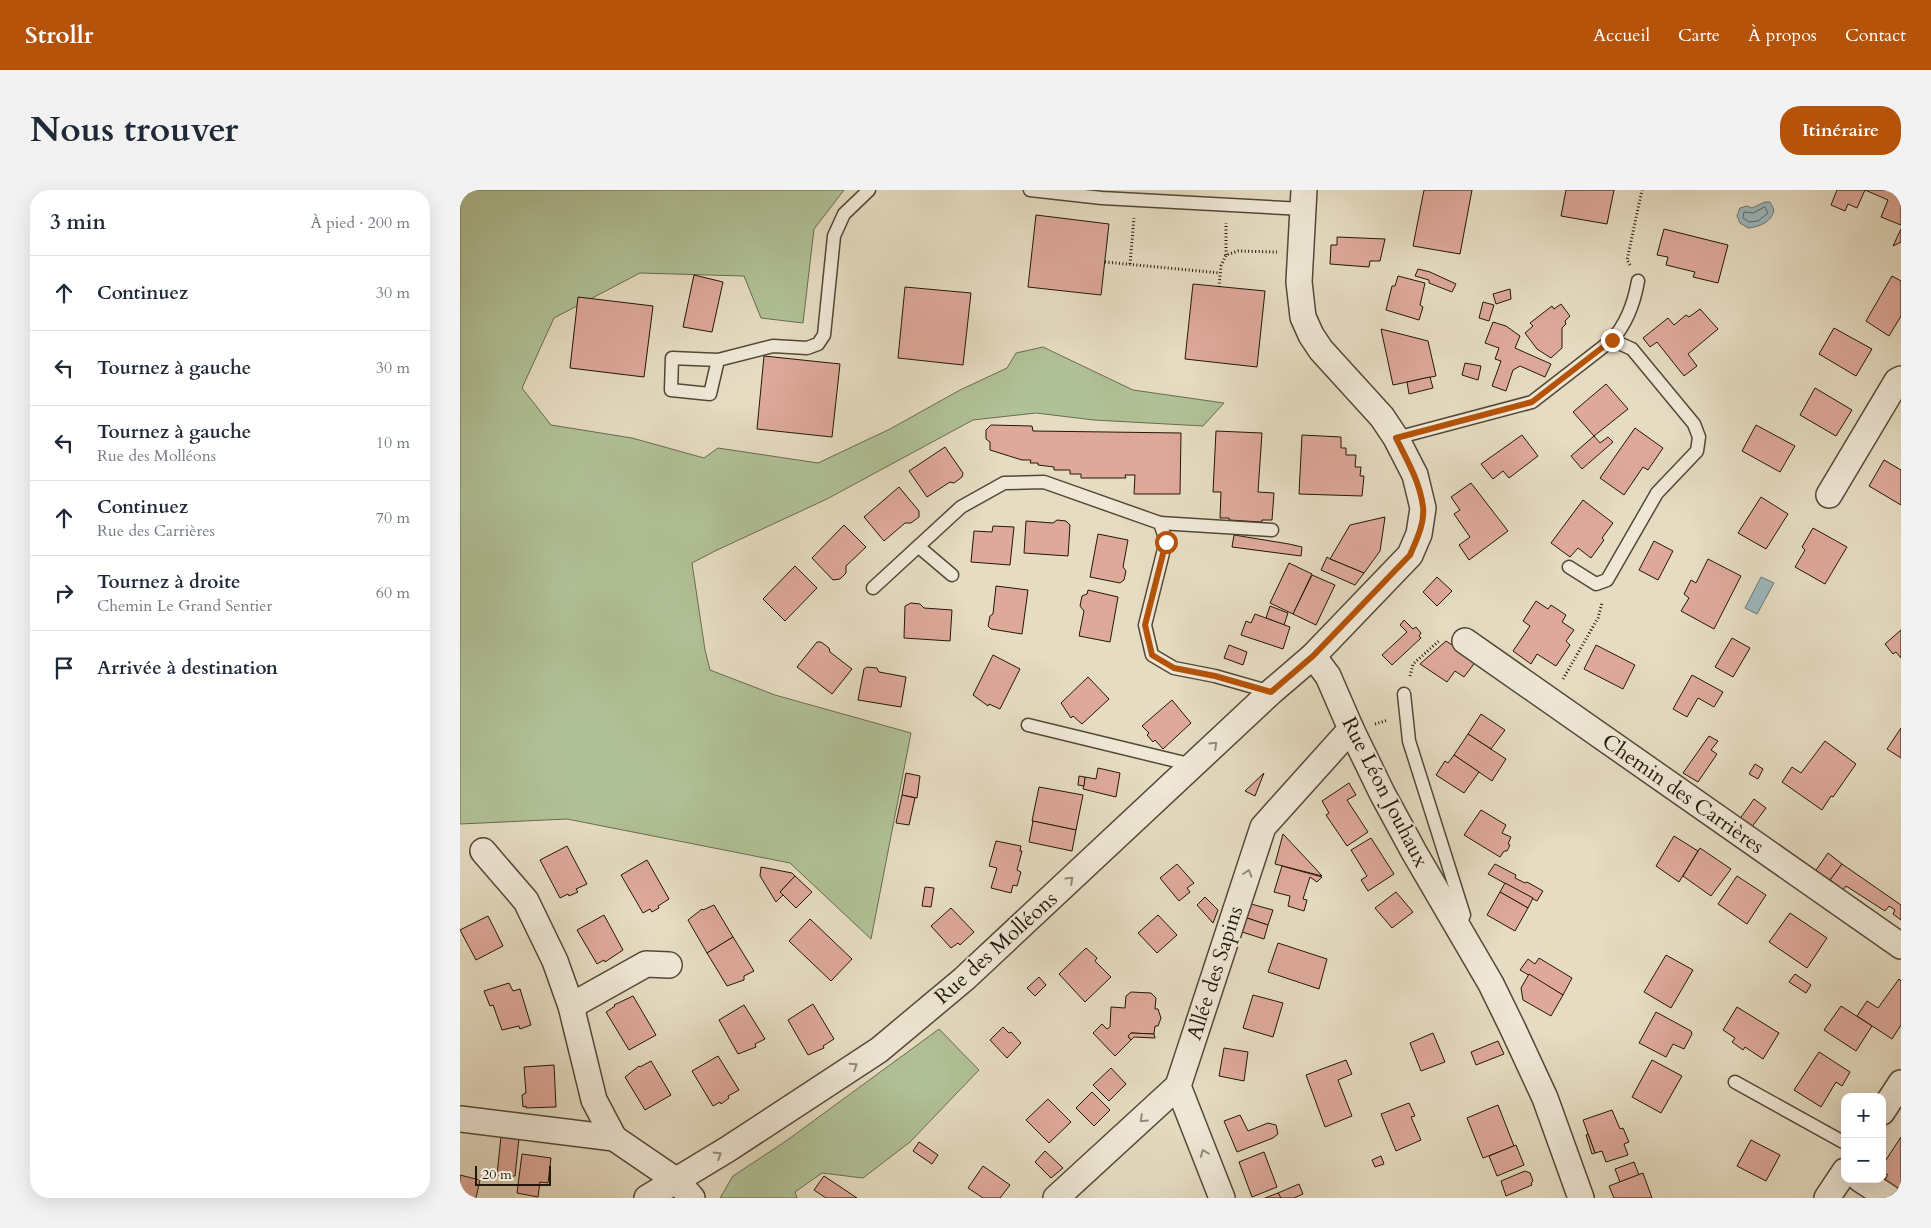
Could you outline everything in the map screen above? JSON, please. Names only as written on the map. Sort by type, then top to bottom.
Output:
[{"type":"street","name":"Rue des Molléons","points":[[646,1198],[684,1189],[879,1050],[964,979],[1271,692],[1313,656],[1410,555],[1419,534],[1423,508],[1415,475],[1382,416],[1321,350],[1311,335],[1303,317],[1299,282],[1303,200]]},
{"type":"street","points":[[1829,495],[1897,381],[1901,379]]},
{"type":"street","name":"Chemin des Carrières","points":[[1465,641],[1901,946]]},
{"type":"street","name":"Rue Léon Jouhaux","points":[[1313,656],[1328,676],[1351,729],[1410,844],[1491,984],[1537,1080],[1581,1198]]},
{"type":"street","name":"Allée des Sapins","points":[[1056,1198],[1178,1086],[1263,828],[1351,729]]},
{"type":"street","points":[[483,851],[526,901],[555,961],[571,1006],[594,1100],[614,1138],[684,1189]]},
{"type":"street","points":[[571,1006],[646,964],[669,965]]},
{"type":"street","points":[[1886,1106],[1901,1083]]},
{"type":"street","points":[[1178,1086],[1222,1198]]},
{"type":"street","points":[[460,1119],[614,1138]]},
{"type":"street","points":[[1827,1198],[1841,1176]]},
{"type":"street","points":[[1866,1183],[1889,1198]]},
{"type":"lane","points":[[718,360],[773,346],[807,348],[818,344],[824,335],[834,236],[844,214],[869,190]]},
{"type":"lane","points":[[1030,190],[1135,200],[1226,205],[1303,200]]},
{"type":"lane","points":[[1396,438],[1532,402],[1612,340],[1622,329],[1635,302],[1638,282]]},
{"type":"lane","points":[[1568,567],[1596,584],[1607,580],[1657,494],[1697,451],[1699,437],[1694,424],[1632,348],[1612,340]]},
{"type":"lane","points":[[873,588],[962,507],[1004,483],[1044,482],[1160,524],[1272,530]]},
{"type":"lane","points":[[1160,524],[1166,542],[1145,625],[1152,655],[1174,668],[1215,676],[1271,692]]},
{"type":"lane","points":[[919,546],[952,575]]},
{"type":"lane","name":"Rue Léon Jouhaux","points":[[1404,694],[1409,741],[1464,915],[1458,927]]},
{"type":"lane","points":[[1028,725],[1193,765]]},
{"type":"lane","points":[[1735,1082],[1841,1141]]},
{"type":"path","points":[[1627,260],[1642,190]]},
{"type":"path","points":[[1130,264],[1135,200]]},
{"type":"path","points":[[1219,286],[1221,266],[1226,255],[1226,205]]},
{"type":"path","points":[[1226,255],[1238,251],[1300,255]]},
{"type":"path","points":[[1105,262],[1220,273]]},
{"type":"path","points":[[1550,702],[1598,618]]},
{"type":"path","points":[[1404,694],[1413,664],[1450,631],[1465,641]]},
{"type":"green space","points":[[460,190],[844,190],[814,229],[803,323],[761,318],[744,276],[640,273],[554,318],[522,388],[551,425],[632,438],[704,458],[718,448],[818,463],[890,429],[960,390],[1007,368],[1016,353],[1043,347],[1133,390],[1224,403],[1203,426],[1094,420],[1036,413],[973,420],[827,499],[692,563],[705,650],[710,670],[775,695],[911,733],[871,939],[790,863],[567,819],[460,824]]},
{"type":"green space","points":[[939,1029],[979,1070],[910,1142],[863,1178],[822,1173],[795,1192],[797,1198],[720,1198],[733,1176],[786,1141]]},
{"type":"water","points":[[1765,202],[1770,202],[1774,210],[1768,221],[1748,228],[1740,223],[1737,216],[1740,208],[1747,206],[1752,208]]},
{"type":"water","points":[[1761,577],[1774,583],[1757,614],[1745,608]]},
{"type":"building","points":[[1424,190],[1472,190],[1460,254],[1413,246]]},
{"type":"building","points":[[1566,190],[1614,190],[1607,224],[1561,216]]},
{"type":"building","points":[[1837,190],[1865,190],[1857,208],[1848,204],[1845,211],[1831,205]]},
{"type":"building","points":[[1865,190],[1898,190],[1901,193],[1901,225],[1881,217],[1888,200]]},
{"type":"building","points":[[1036,215],[1109,224],[1101,295],[1028,287]]},
{"type":"building","points":[[1664,229],[1728,245],[1718,283],[1693,277],[1695,272],[1666,265],[1668,257],[1657,255]]},
{"type":"building","points":[[1901,229],[1901,242],[1893,246]]},
{"type":"building","points":[[1337,237],[1385,239],[1380,261],[1370,261],[1369,267],[1330,264],[1331,245],[1337,245]]},
{"type":"building","points":[[1418,269],[1430,272],[1456,284],[1452,292],[1429,283],[1429,280],[1415,276]]},
{"type":"building","points":[[694,275],[723,282],[712,332],[683,327]]},
{"type":"building","points":[[1398,276],[1425,283],[1420,305],[1423,307],[1419,320],[1386,310],[1392,286],[1395,286]]},
{"type":"building","points":[[1892,276],[1901,281],[1901,316],[1889,336],[1866,321]]},
{"type":"building","points":[[1193,284],[1265,291],[1257,367],[1185,359]]},
{"type":"building","points":[[905,287],[971,293],[963,365],[898,358]]},
{"type":"building","points":[[1510,289],[1511,299],[1496,304],[1493,294]]},
{"type":"building","points":[[578,297],[653,306],[644,377],[570,368]]},
{"type":"building","points":[[1483,302],[1494,305],[1489,321],[1479,318]]},
{"type":"building","points":[[1561,304],[1570,316],[1562,328],[1562,348],[1551,358],[1537,349],[1525,333],[1533,326],[1530,323],[1552,306],[1554,309]]},
{"type":"building","points":[[1700,309],[1718,329],[1688,354],[1697,366],[1684,376],[1657,342],[1650,347],[1643,338],[1668,318],[1674,325],[1686,315],[1689,317]]},
{"type":"building","points":[[1493,322],[1506,326],[1520,336],[1515,348],[1551,364],[1545,377],[1520,366],[1513,370],[1506,391],[1492,386],[1501,361],[1495,359],[1499,348],[1485,343]]},
{"type":"building","points":[[1834,328],[1872,349],[1856,376],[1819,354]]},
{"type":"building","points":[[1381,329],[1428,341],[1436,376],[1393,385]]},
{"type":"building","points":[[764,356],[840,364],[832,437],[757,429]]},
{"type":"building","points":[[1465,363],[1481,366],[1478,380],[1462,375]]},
{"type":"building","points":[[1430,377],[1433,388],[1409,394],[1407,382]]},
{"type":"building","points":[[1606,384],[1628,409],[1594,436],[1573,412]]},
{"type":"building","points":[[1815,388],[1852,410],[1836,436],[1800,415]]},
{"type":"building","points":[[991,425],[1032,426],[1033,431],[1181,433],[1180,494],[1134,494],[1135,475],[1125,475],[1126,478],[1081,478],[1081,474],[1070,474],[1070,470],[1054,470],[1054,467],[1030,463],[1031,460],[1022,460],[990,450],[990,442],[986,439],[986,430]]},
{"type":"building","points":[[1756,425],[1795,446],[1780,472],[1742,451]]},
{"type":"building","points":[[1635,428],[1663,448],[1648,470],[1643,467],[1624,495],[1600,478]]},
{"type":"building","points":[[1216,431],[1262,433],[1258,492],[1274,493],[1272,520],[1262,520],[1262,522],[1220,518],[1221,492],[1213,492]]},
{"type":"building","points":[[1302,435],[1341,437],[1341,448],[1346,448],[1346,455],[1356,455],[1355,467],[1361,467],[1360,476],[1364,476],[1362,496],[1299,494]]},
{"type":"building","points":[[1522,435],[1538,456],[1509,478],[1503,471],[1493,479],[1481,464]]},
{"type":"building","points":[[1594,436],[1600,443],[1608,437],[1613,442],[1582,469],[1571,456]]},
{"type":"building","points":[[945,447],[963,473],[962,477],[954,483],[950,482],[927,497],[909,471]]},
{"type":"building","points":[[1884,460],[1901,470],[1901,505],[1869,486]]},
{"type":"building","points":[[1471,483],[1508,531],[1469,560],[1459,545],[1470,537],[1454,514],[1460,510],[1451,497]]},
{"type":"building","points":[[899,487],[919,511],[919,517],[911,523],[905,523],[884,541],[864,517]]},
{"type":"building","points":[[1761,497],[1788,514],[1766,549],[1738,533]]},
{"type":"building","points":[[1583,500],[1613,523],[1591,558],[1578,548],[1570,557],[1551,543]]},
{"type":"building","points":[[1385,517],[1380,551],[1364,573],[1330,559],[1350,525]]},
{"type":"building","points":[[1057,520],[1066,521],[1070,525],[1068,556],[1024,553],[1026,521],[1053,523]]},
{"type":"building","points":[[844,525],[866,547],[846,566],[846,573],[840,579],[833,580],[812,558]]},
{"type":"building","points":[[993,526],[1014,527],[1010,565],[971,562],[974,531],[992,532]]},
{"type":"building","points":[[1813,528],[1847,547],[1825,584],[1795,567],[1805,550],[1802,547]]},
{"type":"building","points":[[1098,534],[1128,540],[1123,567],[1126,571],[1124,580],[1120,583],[1090,577]]},
{"type":"building","points":[[1234,535],[1302,547],[1301,556],[1232,547]]},
{"type":"building","points":[[1654,541],[1673,551],[1658,580],[1639,570]]},
{"type":"building","points":[[1327,557],[1364,573],[1355,585],[1321,570]]},
{"type":"building","points":[[1708,559],[1741,576],[1714,629],[1681,611],[1689,598],[1684,594],[1691,580],[1696,583]]},
{"type":"building","points":[[1289,563],[1312,574],[1293,614],[1270,603]]},
{"type":"building","points":[[795,566],[817,588],[785,621],[763,599]]},
{"type":"building","points":[[1312,575],[1335,585],[1316,625],[1293,614]]},
{"type":"building","points":[[1437,577],[1452,591],[1437,606],[1423,592]]},
{"type":"building","points":[[996,586],[1028,590],[1022,634],[991,629],[988,626],[990,616],[993,614]]},
{"type":"building","points":[[1088,590],[1118,597],[1110,642],[1079,636],[1084,611],[1080,606],[1082,596],[1087,594]]},
{"type":"building","points":[[1536,601],[1548,609],[1551,605],[1566,615],[1562,622],[1574,630],[1566,641],[1570,645],[1556,666],[1537,654],[1531,664],[1513,651],[1530,626],[1523,621]]},
{"type":"building","points":[[911,603],[920,604],[924,608],[952,610],[950,641],[904,638],[905,606]]},
{"type":"building","points":[[1270,606],[1288,613],[1284,625],[1266,618]]},
{"type":"building","points":[[1255,614],[1290,627],[1283,649],[1241,635],[1246,621],[1251,623]]},
{"type":"building","points":[[1404,620],[1413,629],[1416,627],[1421,633],[1419,636],[1421,638],[1392,665],[1382,655],[1407,632],[1400,625]]},
{"type":"building","points":[[1901,630],[1901,658],[1896,652],[1893,654],[1885,644]]},
{"type":"building","points":[[1732,638],[1750,648],[1733,677],[1715,667]]},
{"type":"building","points":[[1446,641],[1476,661],[1464,677],[1455,671],[1447,682],[1420,664]]},
{"type":"building","points":[[817,642],[821,642],[829,648],[830,652],[852,669],[832,694],[797,667]]},
{"type":"building","points":[[1229,645],[1247,652],[1243,665],[1224,658]]},
{"type":"building","points":[[1596,645],[1635,665],[1623,689],[1584,669]]},
{"type":"building","points":[[993,655],[1020,669],[1000,709],[989,704],[988,706],[973,695]]},
{"type":"building","points":[[867,667],[877,668],[879,672],[906,677],[901,707],[858,700],[864,669]]},
{"type":"building","points":[[1692,675],[1723,692],[1714,707],[1698,698],[1687,717],[1673,709]]},
{"type":"building","points":[[1088,677],[1109,699],[1082,724],[1073,716],[1071,718],[1061,703]]},
{"type":"building","points":[[1172,700],[1191,723],[1163,749],[1155,740],[1153,742],[1147,735],[1149,733],[1142,726]]},
{"type":"building","points":[[1481,714],[1505,730],[1491,749],[1468,734]]},
{"type":"building","points":[[1901,728],[1901,758],[1887,749]]},
{"type":"building","points":[[1468,734],[1506,759],[1492,781],[1454,755]]},
{"type":"building","points":[[1709,736],[1718,741],[1711,750],[1717,754],[1698,782],[1683,773]]},
{"type":"building","points":[[1825,741],[1856,764],[1822,810],[1782,782],[1792,767],[1801,773]]},
{"type":"building","points":[[1454,755],[1479,772],[1464,793],[1436,775],[1445,761],[1448,763]]},
{"type":"building","points":[[1755,764],[1763,769],[1758,779],[1749,774]]},
{"type":"building","points":[[1098,768],[1120,773],[1116,797],[1083,789],[1085,777],[1096,779]]},
{"type":"building","points":[[906,773],[920,776],[917,798],[902,795]]},
{"type":"building","points":[[1264,773],[1255,796],[1245,791]]},
{"type":"building","points":[[1079,776],[1085,777],[1084,786],[1078,785]]},
{"type":"building","points":[[1349,783],[1356,795],[1347,800],[1368,832],[1347,846],[1326,815],[1329,813],[1322,801]]},
{"type":"building","points":[[1039,787],[1083,795],[1076,830],[1032,821]]},
{"type":"building","points":[[902,795],[915,798],[909,825],[896,823]]},
{"type":"building","points":[[1754,799],[1766,808],[1751,828],[1739,820]]},
{"type":"building","points":[[1481,810],[1506,825],[1502,833],[1511,837],[1507,851],[1504,851],[1500,857],[1464,835]]},
{"type":"building","points":[[1033,821],[1076,830],[1072,851],[1029,842]]},
{"type":"building","points":[[1283,834],[1314,867],[1322,876],[1275,864]]},
{"type":"building","points":[[1674,836],[1698,851],[1679,882],[1656,866]]},
{"type":"building","points":[[1371,838],[1394,874],[1368,891],[1361,880],[1367,876],[1351,850]]},
{"type":"building","points":[[996,841],[1021,846],[1020,851],[1022,851],[1017,870],[1021,872],[1017,886],[1013,885],[1011,893],[991,888],[997,868],[989,866]]},
{"type":"building","points":[[567,846],[587,884],[576,889],[578,892],[560,898],[540,860]]},
{"type":"building","points":[[1700,848],[1731,869],[1711,896],[1683,876]]},
{"type":"building","points":[[1828,853],[1842,864],[1828,883],[1814,873]]},
{"type":"building","points":[[647,860],[669,899],[652,912],[650,909],[643,913],[621,875]]},
{"type":"building","points":[[1177,864],[1194,883],[1187,888],[1190,892],[1179,901],[1160,878]]},
{"type":"building","points":[[1495,864],[1516,875],[1515,878],[1543,891],[1537,901],[1488,874]]},
{"type":"building","points":[[1842,864],[1901,905],[1901,920],[1893,914],[1895,910],[1889,906],[1885,911],[1846,886],[1843,890],[1830,880]]},
{"type":"building","points":[[1282,866],[1322,877],[1317,882],[1310,877],[1303,899],[1307,900],[1304,911],[1288,906],[1290,896],[1274,892]]},
{"type":"building","points":[[761,867],[792,873],[795,876],[780,892],[783,895],[776,902],[760,876]]},
{"type":"building","points":[[795,876],[812,892],[796,908],[780,892]]},
{"type":"building","points":[[1737,876],[1766,895],[1747,924],[1718,904]]},
{"type":"building","points":[[1505,883],[1533,898],[1528,908],[1500,892]]},
{"type":"building","points":[[925,887],[934,888],[931,907],[922,906]]},
{"type":"building","points":[[1396,892],[1413,912],[1392,928],[1375,908]]},
{"type":"building","points":[[1500,892],[1528,908],[1515,931],[1487,915]]},
{"type":"building","points":[[1205,897],[1218,910],[1213,923],[1197,905]]},
{"type":"building","points":[[1251,904],[1273,910],[1268,925],[1247,918]]},
{"type":"building","points":[[714,905],[733,937],[707,953],[688,920],[702,909]]},
{"type":"building","points":[[951,908],[974,932],[960,945],[958,943],[951,948],[931,926]]},
{"type":"building","points":[[1790,913],[1827,938],[1807,968],[1769,942]]},
{"type":"building","points":[[604,915],[623,950],[605,962],[604,960],[597,964],[577,930]]},
{"type":"building","points":[[1158,915],[1177,935],[1157,953],[1138,933]]},
{"type":"building","points":[[488,916],[503,946],[476,960],[460,930]]},
{"type":"building","points":[[1247,918],[1268,925],[1264,939],[1242,932]]},
{"type":"building","points":[[810,919],[852,959],[831,981],[789,941]]},
{"type":"building","points":[[733,937],[754,971],[744,976],[744,980],[727,986],[707,953]]},
{"type":"building","points":[[1278,943],[1327,959],[1319,989],[1268,972]]},
{"type":"building","points":[[1086,948],[1097,958],[1095,961],[1111,977],[1085,1002],[1059,974]]},
{"type":"building","points":[[1666,955],[1693,970],[1671,1008],[1644,992]]},
{"type":"building","points":[[1539,958],[1572,978],[1563,995],[1520,970],[1528,959],[1535,964]]},
{"type":"building","points":[[1529,974],[1563,995],[1551,1016],[1523,1000],[1521,988]]},
{"type":"building","points":[[1795,974],[1811,985],[1806,993],[1789,982]]},
{"type":"building","points":[[1039,977],[1046,985],[1035,996],[1027,988]]},
{"type":"building","points":[[1899,979],[1901,981],[1901,1025],[1892,1039],[1857,1016],[1867,1001],[1878,1008]]},
{"type":"building","points":[[509,983],[513,991],[520,989],[531,1025],[520,1029],[519,1026],[502,1030],[493,1005],[490,1006],[484,991]]},
{"type":"building","points":[[1131,992],[1151,993],[1156,998],[1155,1009],[1158,1009],[1161,1018],[1158,1026],[1155,1026],[1154,1034],[1131,1033],[1128,1036],[1131,1040],[1115,1056],[1093,1033],[1102,1024],[1107,1029],[1110,1027],[1111,1007],[1125,1008],[1126,996]]},
{"type":"building","points":[[1253,995],[1283,1003],[1273,1037],[1243,1028]]},
{"type":"building","points":[[633,996],[656,1035],[629,1050],[606,1012],[614,1005]]},
{"type":"building","points":[[813,1004],[834,1039],[823,1046],[824,1048],[808,1055],[788,1020]]},
{"type":"building","points":[[744,1005],[765,1039],[755,1044],[756,1047],[738,1054],[719,1020]]},
{"type":"building","points":[[1841,1006],[1872,1026],[1856,1051],[1824,1030]]},
{"type":"building","points":[[1737,1007],[1779,1033],[1763,1059],[1745,1047],[1743,1050],[1732,1042],[1735,1038],[1723,1030]]},
{"type":"building","points":[[1656,1012],[1691,1031],[1692,1034],[1684,1049],[1673,1044],[1666,1057],[1639,1043]]},
{"type":"building","points":[[1003,1027],[1009,1033],[1011,1032],[1021,1043],[1007,1058],[990,1040]]},
{"type":"building","points":[[1131,1033],[1154,1034],[1155,1038],[1134,1037],[1131,1040],[1128,1036]]},
{"type":"building","points":[[1433,1033],[1445,1062],[1421,1071],[1410,1043]]},
{"type":"building","points":[[1498,1041],[1504,1054],[1476,1065],[1471,1052]]},
{"type":"building","points":[[1224,1048],[1248,1052],[1244,1081],[1219,1076]]},
{"type":"building","points":[[1819,1052],[1850,1072],[1842,1086],[1836,1082],[1821,1107],[1794,1090]]},
{"type":"building","points":[[718,1056],[739,1090],[728,1096],[729,1098],[721,1104],[720,1102],[713,1106],[692,1071]]},
{"type":"building","points":[[1346,1060],[1352,1074],[1338,1080],[1352,1116],[1325,1127],[1306,1075]]},
{"type":"building","points":[[1652,1060],[1682,1076],[1661,1113],[1632,1097]]},
{"type":"building","points":[[651,1061],[671,1095],[645,1110],[625,1077],[639,1066]]},
{"type":"building","points":[[554,1065],[556,1107],[523,1107],[522,1095],[526,1093],[524,1067]]},
{"type":"building","points":[[1111,1068],[1126,1084],[1109,1101],[1093,1085]]},
{"type":"building","points":[[1092,1092],[1110,1110],[1094,1126],[1076,1108]]},
{"type":"building","points":[[1048,1099],[1071,1122],[1049,1143],[1026,1120]]},
{"type":"building","points":[[1409,1103],[1415,1116],[1411,1117],[1421,1140],[1396,1151],[1381,1114]]},
{"type":"building","points":[[1498,1105],[1514,1146],[1483,1158],[1467,1118]]},
{"type":"building","points":[[1612,1110],[1620,1129],[1623,1128],[1629,1142],[1624,1144],[1628,1155],[1606,1162],[1602,1151],[1595,1153],[1583,1120]]},
{"type":"building","points":[[1240,1115],[1248,1131],[1268,1123],[1276,1125],[1278,1134],[1273,1138],[1237,1152],[1224,1121]]},
{"type":"building","points":[[1588,1134],[1595,1153],[1592,1154],[1586,1135]]},
{"type":"building","points":[[501,1136],[519,1138],[515,1176],[497,1175]]},
{"type":"building","points":[[1901,1137],[1901,1195],[1899,1198],[1880,1188],[1883,1183],[1886,1183],[1888,1175],[1886,1174],[1886,1160]]},
{"type":"building","points":[[1751,1140],[1780,1155],[1766,1181],[1737,1166]]},
{"type":"building","points":[[919,1142],[938,1155],[932,1164],[913,1151]]},
{"type":"building","points":[[1516,1145],[1524,1165],[1497,1176],[1489,1156]]},
{"type":"building","points":[[1045,1151],[1063,1168],[1051,1178],[1035,1162]]},
{"type":"building","points":[[1264,1152],[1277,1187],[1252,1197],[1239,1162]]},
{"type":"building","points":[[522,1154],[551,1158],[548,1183],[540,1182],[538,1197],[517,1193]]},
{"type":"building","points":[[1381,1156],[1384,1164],[1375,1167],[1372,1160]]},
{"type":"building","points":[[1634,1162],[1639,1175],[1620,1182],[1615,1169]]},
{"type":"building","points":[[983,1166],[1010,1185],[1000,1198],[983,1198],[968,1188]]},
{"type":"building","points":[[1525,1171],[1530,1173],[1533,1181],[1532,1185],[1506,1196],[1501,1181]]},
{"type":"building","points":[[1643,1173],[1652,1198],[1614,1198],[1609,1186]]},
{"type":"building","points":[[460,1175],[480,1180],[476,1198],[460,1198]]},
{"type":"building","points":[[824,1176],[857,1198],[826,1198],[814,1190]]},
{"type":"building","points":[[1299,1184],[1303,1194],[1294,1198],[1281,1198],[1278,1193]]},
{"type":"building","points":[[1278,1193],[1281,1198],[1265,1198]]},
{"type":"route","points":[[1166,542],[1145,625],[1152,655],[1174,668],[1215,676],[1271,692],[1313,656],[1410,555],[1419,534],[1423,508],[1415,475],[1396,438],[1532,402],[1612,340]]}]
